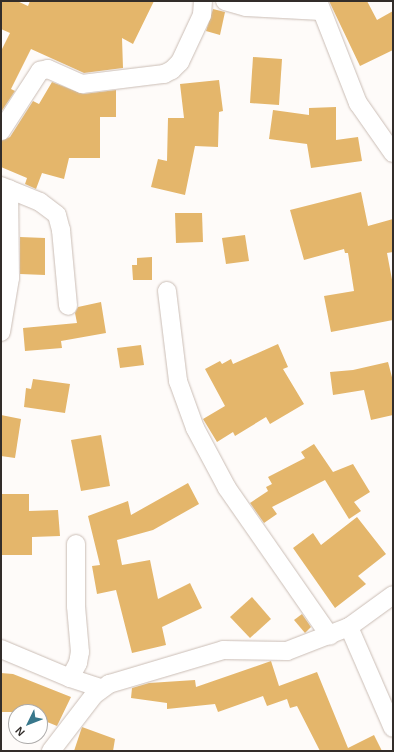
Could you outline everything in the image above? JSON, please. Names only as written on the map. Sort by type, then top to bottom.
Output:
[{"type":"street","points":[[1,131],[40,71],[48,69],[82,84],[164,74],[172,70],[180,62],[202,15],[203,1]]},
{"type":"street","points":[[225,1],[246,6],[320,6],[358,103],[393,153]]},
{"type":"street","points":[[1,332],[10,278],[5,188],[40,202],[57,215],[61,230],[68,306]]},
{"type":"street","points":[[167,291],[178,381],[195,428],[227,488],[330,636]]},
{"type":"street","points":[[70,678],[78,663],[80,652],[76,606],[76,544]]},
{"type":"street","points":[[52,751],[101,688],[201,655],[223,650],[287,651],[330,636],[349,627],[393,595]]},
{"type":"street","points":[[349,627],[393,728]]},
{"type":"street","points":[[1,650],[70,678],[101,688]]},
{"type":"building","points":[[1,1],[17,1],[28,6],[30,1],[154,1],[133,44],[122,38],[123,68],[84,73],[31,49],[11,89],[15,91],[1,112],[1,51],[10,33],[1,29]]},
{"type":"building","points":[[329,1],[367,1],[377,20],[393,11],[393,50],[360,66]]},
{"type":"building","points":[[213,9],[225,12],[220,35],[206,31]]},
{"type":"building","points":[[253,57],[282,59],[279,105],[250,103]]},
{"type":"building","points":[[219,80],[223,111],[219,112],[218,147],[195,146],[185,195],[151,187],[158,159],[167,161],[168,118],[184,118],[180,84]]},
{"type":"building","points":[[52,82],[83,94],[116,90],[116,117],[100,117],[100,158],[69,158],[64,179],[42,173],[36,189],[25,184],[27,178],[1,167],[1,141],[10,137],[33,101],[39,104]]},
{"type":"building","points":[[336,107],[336,140],[358,137],[362,161],[311,168],[307,144],[269,139],[273,110],[309,115],[309,108]]},
{"type":"building","points":[[361,192],[368,226],[393,219],[393,252],[387,253],[393,285],[393,320],[331,332],[324,296],[354,291],[348,253],[345,253],[344,249],[304,260],[290,210]]},
{"type":"building","points":[[175,213],[202,213],[203,242],[176,243]]},
{"type":"building","points":[[245,235],[249,261],[226,264],[222,238]]},
{"type":"building","points":[[20,237],[45,238],[45,275],[20,274]]},
{"type":"building","points":[[152,257],[152,280],[133,280],[132,265],[137,265],[137,258]]},
{"type":"building","points":[[101,302],[106,333],[61,341],[62,348],[25,351],[23,328],[77,323],[75,313],[78,307]]},
{"type":"building","points":[[278,344],[288,367],[283,369],[304,404],[270,424],[266,417],[235,436],[233,432],[217,442],[203,419],[225,406],[205,369],[220,361],[222,364],[231,359],[233,364]]},
{"type":"building","points":[[141,345],[144,365],[120,368],[117,348]]},
{"type":"building","points":[[388,362],[393,381],[393,415],[371,420],[364,390],[333,395],[330,372],[353,370]]},
{"type":"building","points":[[33,379],[70,384],[65,413],[24,407],[26,388],[31,389]]},
{"type":"building","points":[[1,415],[21,419],[15,458],[1,456]]},
{"type":"building","points":[[101,435],[110,486],[81,491],[71,440]]},
{"type":"building","points":[[314,444],[333,472],[353,464],[370,492],[354,502],[361,511],[349,519],[325,480],[272,507],[277,514],[264,523],[250,503],[268,491],[266,487],[272,484],[268,477],[305,458],[301,452]]},
{"type":"building","points":[[188,483],[199,504],[153,530],[117,540],[122,565],[150,560],[158,599],[190,583],[202,608],[162,627],[166,645],[132,653],[116,590],[97,594],[92,566],[100,565],[88,516],[128,501],[131,515]]},
{"type":"building","points":[[1,494],[29,494],[29,511],[58,510],[60,536],[32,537],[32,555],[1,555]]},
{"type":"building","points":[[357,517],[386,554],[358,576],[366,584],[335,608],[293,548],[313,533],[321,545]]},
{"type":"building","points":[[252,597],[271,619],[250,638],[230,617]]},
{"type":"building","points":[[302,614],[311,627],[305,633],[294,620]]},
{"type":"building","points":[[271,661],[279,686],[317,672],[348,748],[374,735],[382,751],[320,751],[297,706],[290,708],[287,699],[267,706],[263,696],[218,712],[215,704],[167,709],[167,703],[131,698],[132,688],[149,683],[195,680],[196,687]]},
{"type":"building","points":[[1,673],[13,674],[71,697],[57,726],[48,722],[48,704],[8,704],[8,712],[1,712]]},
{"type":"building","points":[[82,727],[115,739],[113,751],[74,751]]}]
